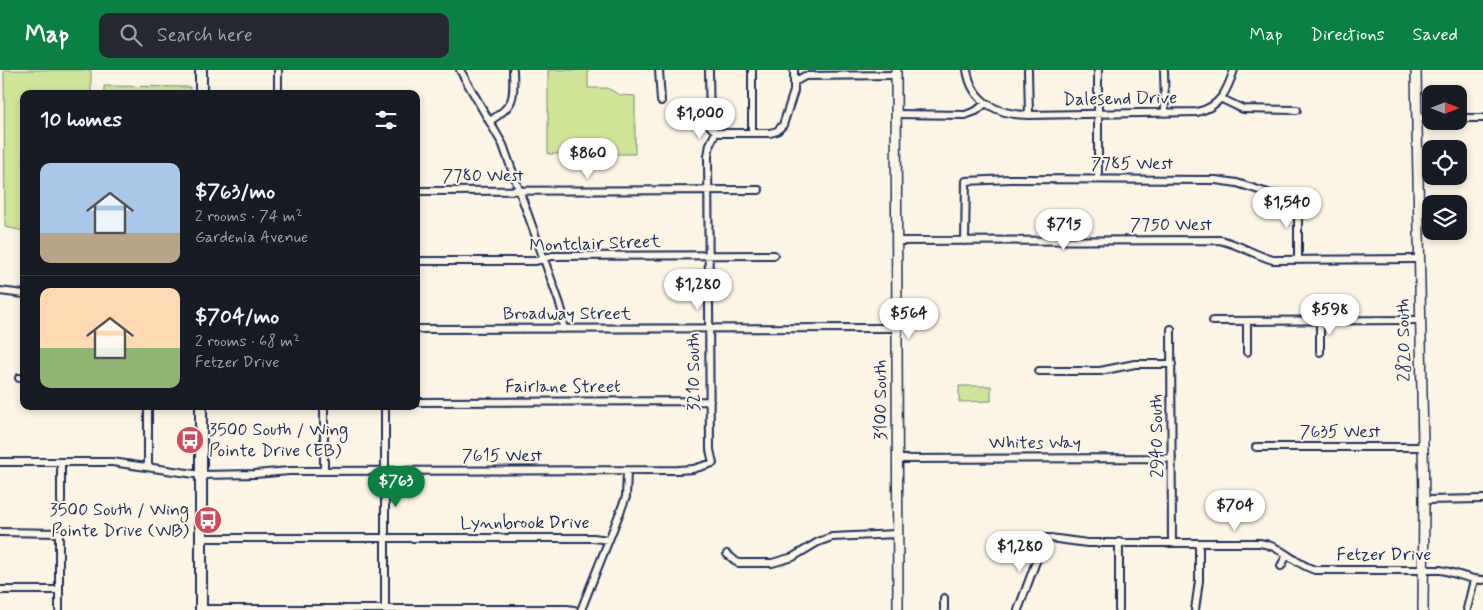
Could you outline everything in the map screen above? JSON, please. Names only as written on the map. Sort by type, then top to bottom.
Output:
[{"type":"main road","points":[[201,70],[201,90]]},
{"type":"main road","points":[[201,410],[201,610]]},
{"type":"street","points":[[278,70],[278,90]]},
{"type":"street","points":[[460,70],[503,146],[562,311],[563,329]]},
{"type":"street","points":[[490,121],[510,106],[514,89],[513,70]]},
{"type":"street","points":[[659,70],[661,101]]},
{"type":"street","name":"3210 South","points":[[710,70],[710,122],[714,131],[710,144],[709,190],[710,450],[713,463]]},
{"type":"street","points":[[752,70],[752,133]]},
{"type":"street","points":[[714,131],[770,133],[780,129],[794,90],[795,70],[805,76]]},
{"type":"street","points":[[896,114],[965,115],[976,111],[986,103],[973,87],[967,70]]},
{"type":"street","points":[[1028,70],[1029,115]]},
{"type":"street","points":[[1098,70],[1098,180]]},
{"type":"street","points":[[1164,70],[1165,113]]},
{"type":"street","points":[[1234,70],[1222,99],[1243,109],[1297,110]]},
{"type":"street","name":"2820 South","points":[[1416,70],[1418,259],[1424,500],[1423,610]]},
{"type":"street","points":[[794,82],[805,76],[896,73]]},
{"type":"street","name":"3100 South","points":[[896,73],[898,610]]},
{"type":"street","name":"Dalesend Drive","points":[[986,103],[1005,113],[1029,115],[1165,113],[1203,111],[1209,109],[1222,99]]},
{"type":"street","points":[[1468,118],[1483,118]]},
{"type":"street","points":[[1416,119],[1422,119]]},
{"type":"street","name":"7785 West","points":[[964,241],[966,181],[1216,180],[1238,183],[1270,194],[1296,197],[1298,209],[1298,260]]},
{"type":"street","name":"7780 West","points":[[420,191],[760,190]]},
{"type":"street","name":"7750 West","points":[[897,241],[1220,240],[1273,260],[1418,259]]},
{"type":"street","name":"Montclair Street","points":[[420,261],[536,261],[552,256],[774,255]]},
{"type":"street","points":[[0,291],[20,294]]},
{"type":"street","points":[[1320,320],[1320,352]]},
{"type":"street","points":[[1213,321],[1420,320]]},
{"type":"street","points":[[1247,321],[1247,352]]},
{"type":"street","name":"Broadway Street","points":[[420,329],[897,328]]},
{"type":"street","name":"2940 South","points":[[1172,329],[1172,542]]},
{"type":"street","points":[[1040,371],[1100,371],[1135,364],[1172,364]]},
{"type":"street","name":"Fairlane Street","points":[[420,402],[710,401]]},
{"type":"street","points":[[148,410],[148,466]]},
{"type":"street","points":[[324,410],[324,471]]},
{"type":"street","points":[[385,410],[385,609]]},
{"type":"street","name":"7635 West","points":[[1256,447],[1423,447]]},
{"type":"street","name":"Whites Way","points":[[897,458],[1172,458]]},
{"type":"street","name":"7615 West","points":[[0,462],[112,462],[201,475],[324,471],[685,470],[713,463]]},
{"type":"street","points":[[61,462],[61,502]]},
{"type":"street","points":[[581,610],[626,497],[627,471]]},
{"type":"street","points":[[1424,500],[1483,500]]},
{"type":"street","points":[[0,532],[60,533],[59,610]]},
{"type":"street","points":[[727,554],[738,563],[772,563],[793,557],[818,542],[832,537],[897,534]]},
{"type":"street","name":"Lynnbrook Drive","points":[[201,538],[386,537],[584,538],[609,540]]},
{"type":"street","name":"Fetzer Drive","points":[[995,541],[1007,538],[1040,538],[1087,543],[1266,544],[1288,555],[1298,563],[1315,570],[1450,572],[1474,580],[1483,580]]},
{"type":"street","points":[[1018,610],[1037,559],[1040,538]]},
{"type":"street","points":[[1120,542],[1120,610]]},
{"type":"street","points":[[1195,610],[1199,580],[1199,543]]},
{"type":"street","points":[[1281,566],[1288,555]]},
{"type":"street","points":[[1467,609],[1474,580]]},
{"type":"street","points":[[0,590],[59,590]]},
{"type":"street","points":[[944,598],[944,610]]},
{"type":"street","points":[[201,610],[574,610]]},
{"type":"green space","points":[[4,70],[91,70],[91,90],[20,90],[20,230],[5,227]]},
{"type":"green space","points":[[548,70],[588,70],[588,88],[607,88],[620,95],[635,96],[635,154],[548,154]]},
{"type":"green space","points":[[104,86],[190,87],[190,90],[104,90]]},
{"type":"green space","points":[[959,386],[991,386],[991,401],[959,402]]},
{"type":"place","name":"3500 South / Wing Pointe Drive (EB)","points":[[190,440]]},
{"type":"place","name":"3500 South / Wing Pointe Drive (WB)","points":[[208,520]]}]
